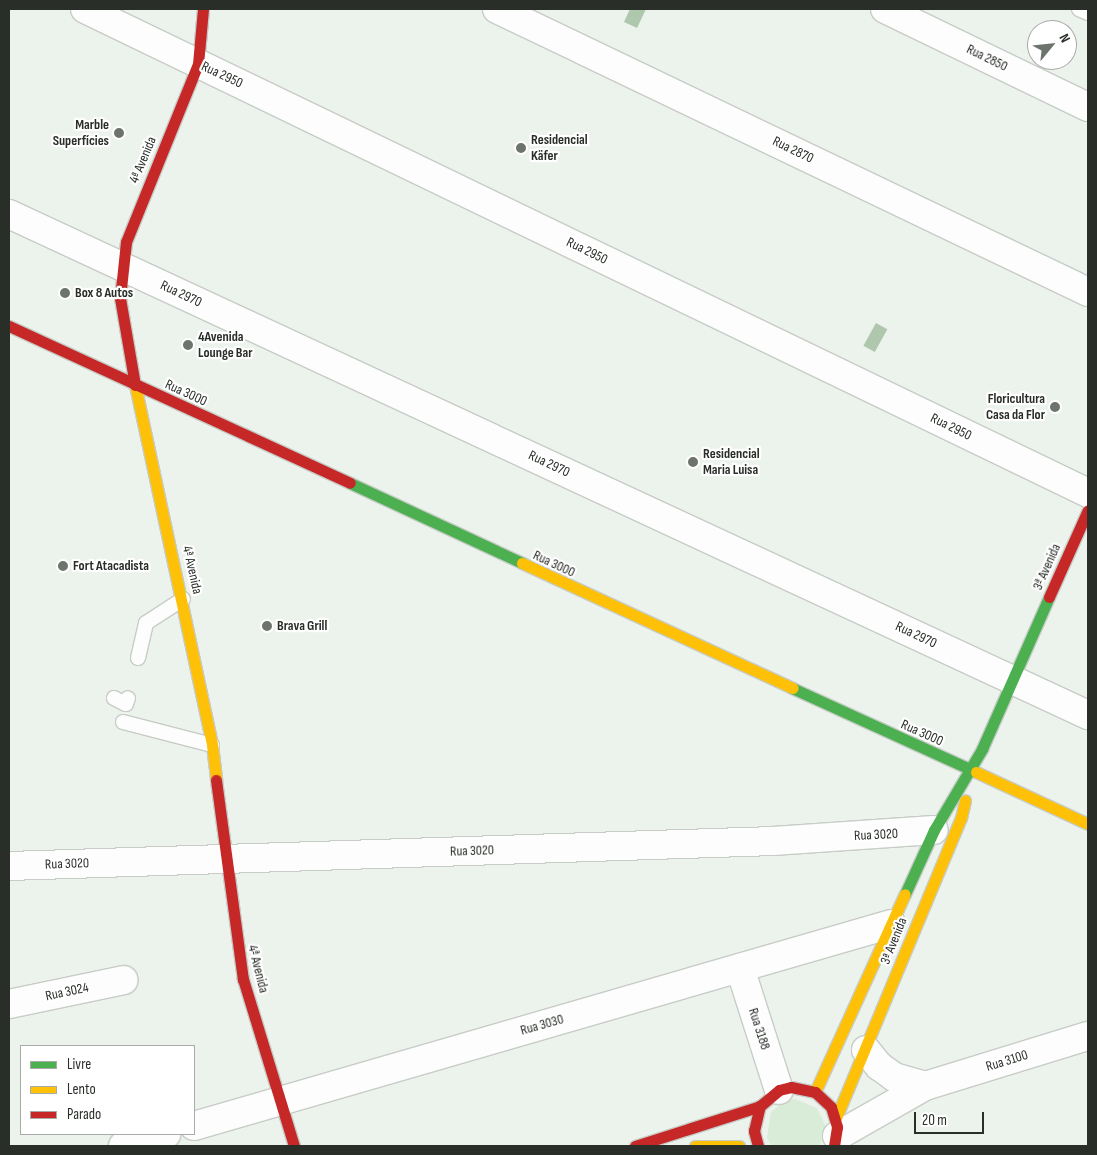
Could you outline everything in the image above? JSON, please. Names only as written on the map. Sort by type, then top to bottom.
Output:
[{"type":"main road","name":"4ª Avenida","points":[[203,9],[198,64],[136,214],[121,266],[122,323],[183,599],[212,745],[227,860],[231,912],[243,979],[294,1146]]},
{"type":"main road","name":"Rua 3000","points":[[9,326],[971,772],[1088,824]]},
{"type":"main road","name":"3ª Avenida","points":[[815,1092],[934,830],[971,772],[1014,680],[1088,510]]},
{"type":"main road","name":"3ª Avenida","points":[[836,1133],[866,1050],[961,818],[971,772]]},
{"type":"main road","points":[[635,1146],[803,1087],[824,1098],[836,1133]]},
{"type":"main road","points":[[758,1146],[754,1131],[769,1098]]},
{"type":"main road","points":[[695,1146],[713,1144],[739,1146]]},
{"type":"street","name":"Rua 2950","points":[[85,9],[1088,493]]},
{"type":"street","name":"Rua 2870","points":[[497,9],[1088,292]]},
{"type":"street","name":"Rua 2850","points":[[885,9],[1088,107]]},
{"type":"street","name":"Rua 2970","points":[[9,214],[1088,715]]},
{"type":"street","name":"Rua 3020","points":[[9,866],[773,841],[934,830]]},
{"type":"street","name":"Rua 3030","points":[[195,1126],[891,924]]},
{"type":"street","name":"Rua 3188","points":[[740,968],[769,1098]]},
{"type":"street","name":"Rua 3024","points":[[9,1004],[124,980]]},
{"type":"street","name":"Rua 3100","points":[[836,1133],[925,1086],[1088,1036]]},
{"type":"street","points":[[866,1050],[879,1066],[894,1077],[925,1086]]},
{"type":"street","points":[[123,1146],[162,1135]]},
{"type":"lane","points":[[1079,9],[1088,13]]},
{"type":"lane","points":[[138,658],[146,623],[183,599]]},
{"type":"lane","points":[[123,722],[212,745]]},
{"type":"shaded area","points":[[630,9],[646,9],[637,28],[624,22]]},
{"type":"shaded area","points":[[876,323],[887,329],[875,352],[863,346]]},
{"type":"shaded area","points":[[795,1099],[817,1108],[825,1125],[820,1146],[772,1146],[767,1138],[771,1112],[783,1102]]},
{"type":"traffic: fast","points":[[350,483],[522,563]]},
{"type":"traffic: fast","points":[[905,894],[934,830],[982,749],[1049,597]]},
{"type":"traffic: fast","points":[[792,688],[976,772]]},
{"type":"traffic: slow","points":[[135,385],[212,745],[216,780]]},
{"type":"traffic: slow","points":[[522,563],[792,688]]},
{"type":"traffic: slow","points":[[976,772],[1088,824]]},
{"type":"traffic: slow","points":[[836,1118],[961,818],[965,800]]},
{"type":"traffic: slow","points":[[815,1092],[905,894]]},
{"type":"traffic: slow","points":[[695,1146],[739,1146]]},
{"type":"traffic: jam","points":[[135,385],[120,298],[126,242],[198,64],[203,9]]},
{"type":"traffic: jam","points":[[9,326],[350,483]]},
{"type":"traffic: jam","points":[[1049,597],[1088,510]]},
{"type":"traffic: jam","points":[[216,780],[243,979],[294,1146]]},
{"type":"traffic: jam","points":[[758,1146],[754,1131],[760,1106],[779,1090],[791,1087],[815,1092],[831,1107],[837,1127],[834,1146]]},
{"type":"traffic: jam","points":[[635,1146],[760,1106]]},
{"type":"place","name":"Marble Superfícies","points":[[119,133]]},
{"type":"place","name":"Residencial Käfer","points":[[521,148]]},
{"type":"place","name":"Box 8 Autos","points":[[65,293]]},
{"type":"place","name":"4Avenida Lounge Bar","points":[[188,345]]},
{"type":"place","name":"Floricultura Casa da Flor","points":[[1055,407]]},
{"type":"place","name":"Residencial Maria Luisa","points":[[693,462]]},
{"type":"place","name":"Fort Atacadista","points":[[63,566]]},
{"type":"place","name":"Brava Grill","points":[[267,626]]}]
